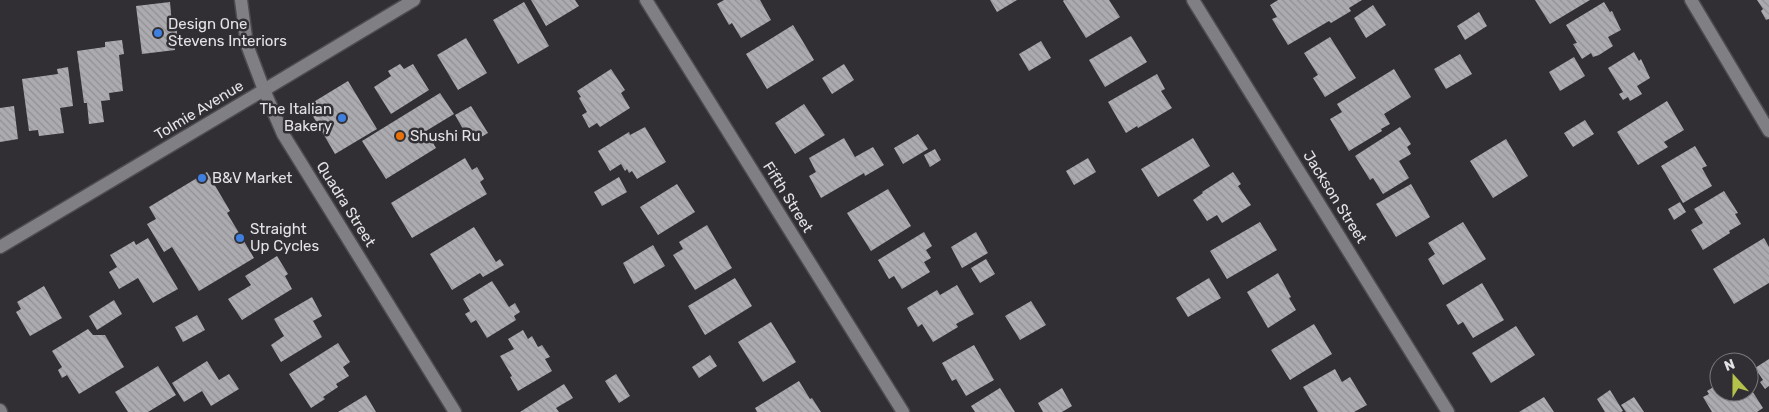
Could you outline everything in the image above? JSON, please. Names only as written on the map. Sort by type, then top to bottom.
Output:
[{"type":"street","name":"Quadra Street","points":[[241,0],[247,45],[283,134],[456,412]]},
{"type":"street","name":"Tolmie Avenue","points":[[0,247],[414,0]]},
{"type":"street","name":"Fifth Street","points":[[646,0],[903,412]]},
{"type":"street","name":"Jackson Street","points":[[1193,0],[1448,412]]},
{"type":"street","points":[[1691,0],[1769,131]]},
{"type":"building","points":[[531,0],[575,0],[579,6],[546,26]]},
{"type":"building","points":[[724,0],[760,0],[771,20],[741,38],[732,23],[729,25],[717,4]]},
{"type":"building","points":[[990,0],[1017,0],[997,12]]},
{"type":"building","points":[[1064,0],[1109,0],[1120,17],[1086,38]]},
{"type":"building","points":[[1278,0],[1362,0],[1349,8],[1351,11],[1331,23],[1329,21],[1288,45],[1272,19],[1277,17],[1270,5]]},
{"type":"building","points":[[1535,0],[1590,0],[1550,24]]},
{"type":"building","points":[[1757,0],[1769,0],[1769,19],[1766,20],[1761,11],[1763,9]]},
{"type":"building","name":"Design One Stevens Interiors","points":[[170,2],[172,25],[176,24],[178,41],[174,42],[175,50],[142,54],[136,6]]},
{"type":"building","points":[[524,2],[549,46],[518,64],[493,20]]},
{"type":"building","points":[[1604,2],[1610,12],[1612,11],[1621,30],[1608,37],[1613,46],[1599,55],[1593,57],[1591,53],[1582,59],[1573,44],[1577,43],[1566,25]]},
{"type":"building","points":[[1373,5],[1386,25],[1366,38],[1354,18]]},
{"type":"building","points":[[1479,12],[1487,26],[1465,40],[1457,26]]},
{"type":"building","points":[[793,25],[814,60],[767,89],[746,54]]},
{"type":"building","points":[[1131,36],[1147,62],[1105,87],[1089,60]]},
{"type":"building","points":[[1330,37],[1356,78],[1325,97],[1313,78],[1318,75],[1304,53]]},
{"type":"building","points":[[466,38],[487,73],[458,90],[437,55]]},
{"type":"building","points":[[122,40],[124,54],[119,55],[123,91],[109,93],[110,100],[101,101],[104,122],[89,124],[87,103],[84,103],[77,51],[105,47],[105,42]]},
{"type":"building","points":[[1041,41],[1051,58],[1029,71],[1019,54]]},
{"type":"building","points":[[1634,52],[1639,61],[1641,59],[1650,78],[1637,86],[1642,94],[1630,101],[1628,97],[1623,100],[1619,94],[1623,92],[1608,68]]},
{"type":"building","points":[[1460,54],[1472,74],[1446,89],[1434,69]]},
{"type":"building","points":[[1574,57],[1585,76],[1560,91],[1549,72]]},
{"type":"building","points":[[400,64],[404,69],[413,64],[429,90],[391,114],[374,87],[391,76],[388,71]]},
{"type":"building","points":[[844,64],[854,80],[832,94],[822,78]]},
{"type":"building","points":[[68,67],[73,106],[60,108],[64,133],[39,136],[38,130],[29,131],[22,79],[58,74],[57,69]]},
{"type":"building","points":[[611,69],[625,90],[621,93],[630,108],[600,127],[597,123],[589,128],[582,115],[587,112],[577,91]]},
{"type":"building","points":[[1394,69],[1411,97],[1384,114],[1390,124],[1381,129],[1382,131],[1349,151],[1330,119],[1342,112],[1337,104]]},
{"type":"building","points":[[1157,74],[1165,89],[1161,91],[1172,108],[1126,133],[1108,102]]},
{"type":"building","name":"The Italian Bakery","points":[[348,81],[377,129],[335,154],[307,106]]},
{"type":"building","name":"Shushi Ru","points":[[440,93],[454,114],[426,131],[436,148],[386,179],[362,141]]},
{"type":"building","points":[[1667,101],[1684,130],[1664,142],[1668,147],[1638,165],[1617,132]]},
{"type":"building","points":[[804,104],[825,135],[795,154],[775,123]]},
{"type":"building","points":[[14,106],[18,139],[0,142],[0,108]]},
{"type":"building","points":[[471,106],[488,133],[471,143],[455,115]]},
{"type":"building","points":[[1585,120],[1594,134],[1573,147],[1564,133]]},
{"type":"building","points":[[645,127],[666,162],[637,179],[632,171],[629,173],[627,169],[625,171],[621,164],[610,171],[598,151],[629,132],[630,135]]},
{"type":"building","points":[[1400,127],[1411,144],[1407,147],[1411,154],[1399,161],[1409,178],[1383,194],[1373,178],[1370,180],[1355,156]]},
{"type":"building","points":[[918,134],[928,149],[903,164],[894,148]]},
{"type":"building","points":[[844,138],[855,157],[873,147],[884,165],[865,176],[864,173],[821,198],[809,176],[816,172],[809,158]]},
{"type":"building","points":[[1193,138],[1210,166],[1158,197],[1141,169]]},
{"type":"building","points":[[1506,139],[1528,176],[1493,198],[1470,161]]},
{"type":"building","points":[[1695,146],[1707,166],[1702,168],[1712,186],[1683,203],[1661,166]]},
{"type":"building","points":[[935,149],[941,160],[930,167],[924,155]]},
{"type":"building","points":[[465,158],[472,170],[477,167],[484,179],[480,182],[487,194],[412,238],[391,203]]},
{"type":"building","points":[[1088,158],[1096,172],[1074,185],[1066,171]]},
{"type":"building","points":[[207,172],[230,211],[227,213],[254,258],[199,291],[172,247],[164,252],[147,224],[156,219],[149,207]]},
{"type":"building","points":[[1233,172],[1241,184],[1238,186],[1251,205],[1222,223],[1217,215],[1207,221],[1193,200]]},
{"type":"building","points":[[619,177],[627,192],[602,206],[594,192]]},
{"type":"building","points":[[677,184],[695,212],[658,235],[640,207]]},
{"type":"building","points":[[1411,184],[1430,217],[1396,237],[1376,204]]},
{"type":"building","points":[[888,189],[911,226],[871,251],[847,213]]},
{"type":"building","points":[[1724,191],[1738,213],[1735,214],[1741,224],[1703,250],[1691,230],[1703,223],[1694,209]]},
{"type":"building","points":[[1680,202],[1686,212],[1674,220],[1668,209]]},
{"type":"building","points":[[1260,222],[1277,250],[1227,279],[1210,251]]},
{"type":"building","points":[[1463,222],[1486,259],[1443,285],[1428,259],[1435,254],[1428,243]]},
{"type":"building","points":[[707,225],[732,268],[695,290],[673,255],[683,249],[679,242]]},
{"type":"building","points":[[474,227],[496,262],[500,259],[504,265],[483,277],[480,273],[452,290],[430,254]]},
{"type":"building","points":[[924,232],[932,246],[926,250],[931,258],[924,262],[930,272],[902,289],[894,276],[889,279],[878,260]]},
{"type":"building","points":[[976,232],[988,253],[962,268],[951,247]]},
{"type":"building","points":[[148,238],[178,289],[153,303],[138,278],[119,289],[109,272],[117,267],[110,255],[134,241],[136,245]]},
{"type":"building","points":[[1764,238],[1769,247],[1769,283],[1734,304],[1713,269]]},
{"type":"building","points":[[653,245],[665,266],[634,284],[623,263]]},
{"type":"building","points":[[277,256],[288,274],[285,276],[292,289],[242,320],[228,299],[251,285],[245,276]]},
{"type":"building","points":[[986,259],[995,274],[980,283],[971,268]]},
{"type":"building","points":[[1278,273],[1296,310],[1268,328],[1247,292]]},
{"type":"building","points":[[735,278],[752,306],[705,335],[688,306]]},
{"type":"building","points":[[1209,278],[1221,298],[1188,317],[1176,298]]},
{"type":"building","points":[[492,281],[509,307],[515,303],[520,312],[514,316],[516,320],[487,338],[476,320],[471,323],[465,314],[470,311],[463,299]]},
{"type":"building","points":[[1482,283],[1504,320],[1473,338],[1463,322],[1458,325],[1446,305]]},
{"type":"building","points":[[957,285],[974,314],[956,324],[958,327],[933,342],[922,324],[918,327],[907,308],[937,290],[940,295]]},
{"type":"building","points":[[44,286],[62,318],[30,336],[16,312],[21,309],[17,302]]},
{"type":"building","points":[[312,297],[322,316],[313,321],[322,337],[281,362],[271,345],[284,336],[274,319]]},
{"type":"building","points":[[114,300],[122,314],[97,330],[89,316]]},
{"type":"building","points":[[1031,301],[1046,325],[1020,340],[1005,316]]},
{"type":"building","points":[[197,315],[205,330],[183,342],[175,327]]},
{"type":"building","points":[[771,322],[796,362],[763,382],[738,342]]},
{"type":"building","points":[[1314,324],[1332,354],[1290,380],[1271,350]]},
{"type":"building","points":[[1516,326],[1535,355],[1491,383],[1472,353]]},
{"type":"building","points":[[88,329],[93,335],[105,335],[124,367],[79,394],[67,375],[62,378],[58,370],[62,367],[52,351]]},
{"type":"building","points":[[523,330],[528,339],[532,336],[538,347],[542,345],[550,357],[545,359],[552,371],[518,391],[510,377],[512,376],[500,356],[514,349],[508,339]]},
{"type":"building","points":[[338,343],[350,362],[343,367],[349,376],[336,384],[338,387],[311,408],[289,374]]},
{"type":"building","points":[[974,345],[994,380],[966,396],[956,379],[952,381],[942,363]]},
{"type":"building","points":[[710,355],[717,366],[699,378],[692,367]]},
{"type":"building","points":[[1769,359],[1769,386],[1765,389],[1760,382],[1763,380],[1759,374],[1759,365]]},
{"type":"building","points":[[207,361],[219,380],[229,374],[239,389],[211,406],[202,391],[184,402],[172,383]]},
{"type":"building","points":[[158,366],[176,395],[148,412],[128,412],[115,392]]},
{"type":"building","points":[[1335,369],[1342,382],[1350,377],[1367,405],[1354,412],[1318,412],[1303,387]]},
{"type":"building","points":[[616,374],[630,396],[619,403],[605,381]]},
{"type":"building","points":[[799,381],[821,412],[757,412],[755,408]]},
{"type":"building","points":[[564,384],[573,398],[556,408],[559,412],[520,412]]},
{"type":"building","points":[[1000,388],[1015,412],[975,412],[971,406]]},
{"type":"building","points":[[1062,388],[1072,406],[1062,412],[1043,412],[1038,403]]},
{"type":"building","points":[[1610,390],[1623,411],[1605,412],[1597,399]]},
{"type":"building","points":[[1709,394],[1709,402],[1759,402],[1763,408],[1757,412],[1712,412],[1703,397]]},
{"type":"building","points":[[366,395],[376,412],[338,412]]},
{"type":"building","points":[[1544,397],[1554,412],[1519,412]]},
{"type":"building","points":[[1634,397],[1644,412],[1626,412],[1621,405]]},
{"type":"place","name":"Design One Stevens Interiors","points":[[158,33]]},
{"type":"place","name":"The Italian Bakery","points":[[342,118]]},
{"type":"place","name":"Shushi Ru","points":[[400,136]]},
{"type":"place","name":"B&V Market","points":[[202,178]]},
{"type":"place","name":"Straight Up Cycles","points":[[240,238]]}]
